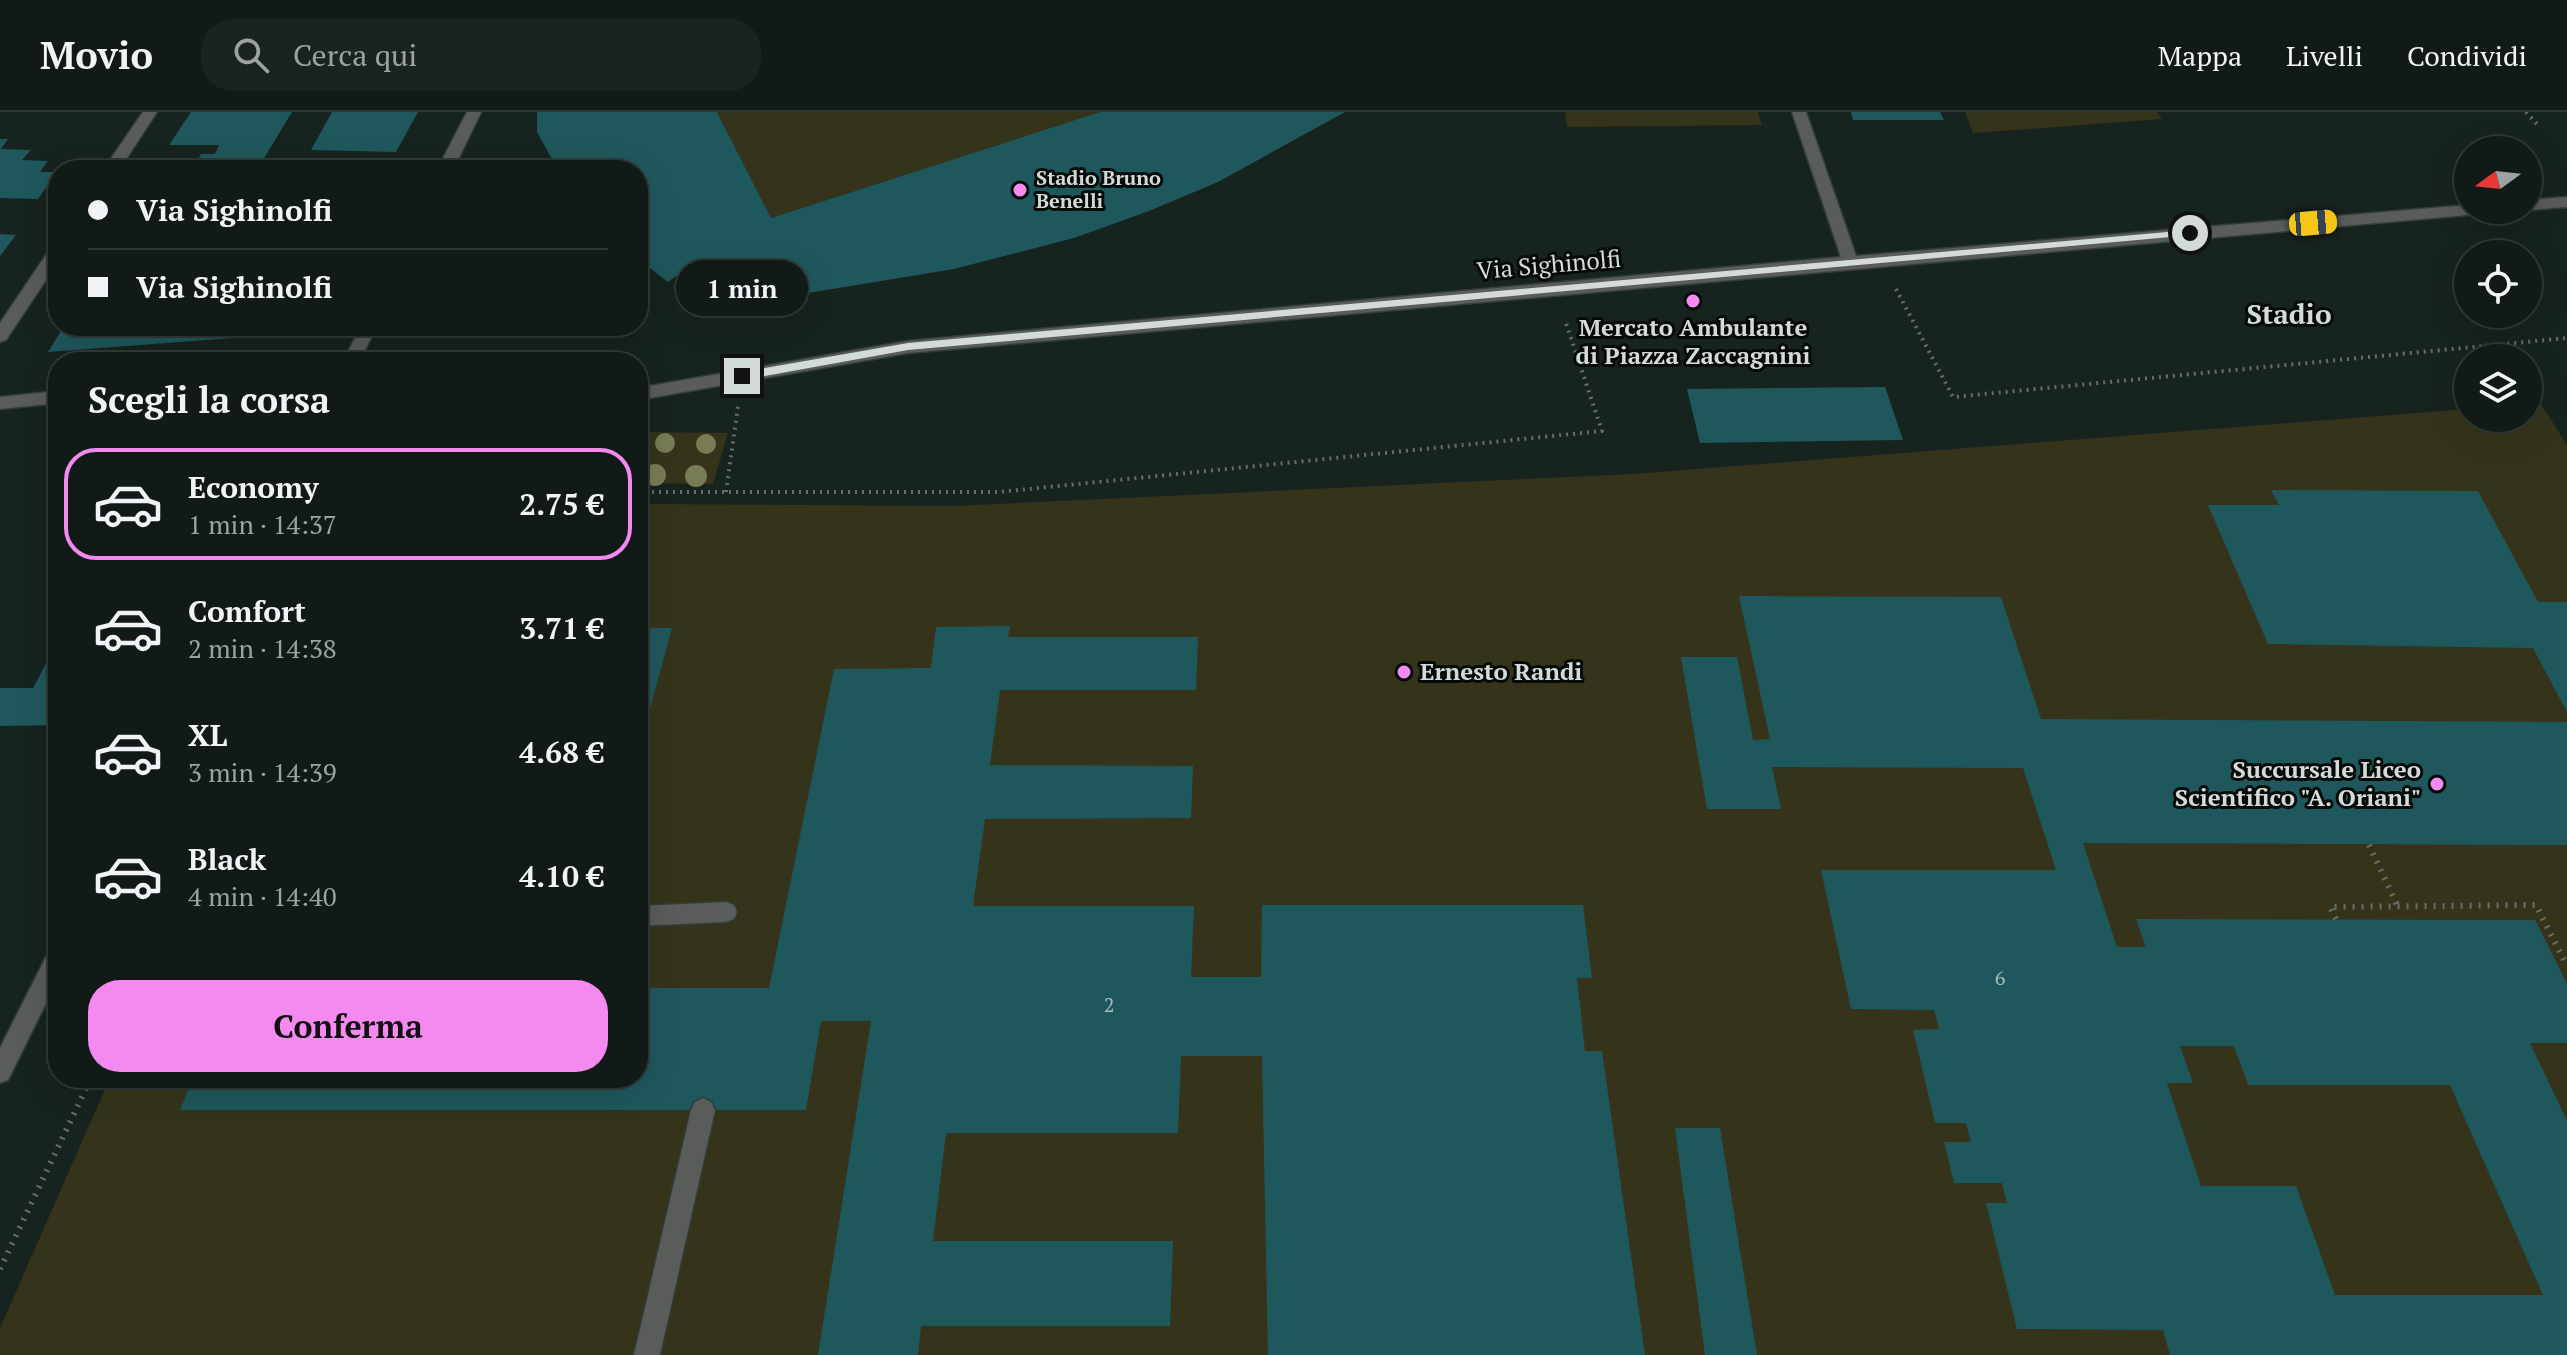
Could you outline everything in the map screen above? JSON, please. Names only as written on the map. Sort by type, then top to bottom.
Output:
[{"type":"street","points":[[118,160],[150,112]]},
{"type":"street","points":[[450,160],[474,112]]},
{"type":"street","points":[[1799,112],[1850,262]]},
{"type":"street","points":[[2542,204],[2567,202]]},
{"type":"street","name":"Via Sighinolfi","points":[[648,392],[908,347],[1881,259],[2454,211]]},
{"type":"street","points":[[0,336],[48,265]]},
{"type":"street","points":[[0,403],[48,398]]},
{"type":"street","points":[[648,916],[726,912]]},
{"type":"street","points":[[0,1072],[48,976]]},
{"type":"street","points":[[647,1355],[703,1110]]},
{"type":"path","points":[[2526,112],[2537,124]]},
{"type":"path","points":[[1881,259],[1953,397],[2567,338]]},
{"type":"path","points":[[648,492],[999,492],[1602,431],[1555,288]]},
{"type":"path","points":[[726,492],[742,376]]},
{"type":"path","points":[[2369,845],[2397,906]]},
{"type":"path","points":[[2336,919],[2330,907],[2536,905],[2567,966]]},
{"type":"path","points":[[0,1269],[86,1088]]},
{"type":"shaded area","points":[[717,112],[1100,112],[771,218]]},
{"type":"shaded area","points":[[1565,112],[1758,112],[1762,125],[1567,127]]},
{"type":"shaded area","points":[[1965,112],[2157,112],[2162,119],[1973,133]]},
{"type":"shaded area","points":[[2542,406],[2567,445],[2567,1355],[0,1355],[0,1328],[106,1088],[648,1088],[648,504],[952,506],[1633,474],[2454,410],[2454,432],[2542,432]]},
{"type":"shaded area","points":[[648,432],[728,433],[713,484],[648,483]]},
{"type":"building","points":[[191,112],[292,112],[263,160],[198,160],[201,154],[215,154],[219,145],[169,145]]},
{"type":"building","points":[[332,112],[418,112],[396,152],[311,150]]},
{"type":"building","name":"Stadio Bruno Benelli","points":[[537,112],[717,112],[771,218],[1100,112],[1345,112],[1218,182],[1074,238],[954,269],[796,295],[784,295],[784,268],[737,266],[702,258],[668,282],[648,267],[648,160],[552,160],[537,132]]},
{"type":"building","points":[[1851,112],[1940,112],[1944,120],[1853,120]]},
{"type":"building","points":[[0,139],[8,139],[1,149],[31,150],[22,160],[48,161],[40,172],[48,172],[48,185],[38,199],[0,198]]},
{"type":"building","points":[[0,234],[16,235],[0,256]]},
{"type":"building","points":[[58,336],[259,336],[48,352]]},
{"type":"building","points":[[1885,387],[1903,440],[1700,443],[1687,389]]},
{"type":"building","points":[[2271,490],[2478,491],[2538,602],[2567,602],[2567,712],[2533,648],[2268,644],[2208,505],[2279,505]]},
{"type":"building","points":[[1739,596],[2001,597],[2041,719],[2567,722],[2567,845],[2083,843],[2117,947],[2146,947],[2136,919],[2535,920],[2567,984],[2567,1043],[2530,1043],[2567,1121],[2567,1355],[2170,1355],[2163,1330],[2017,1329],[1986,1203],[2007,1203],[2002,1183],[1954,1183],[1944,1142],[1971,1142],[1966,1123],[1935,1123],[1913,1030],[1939,1029],[1934,1010],[1851,1009],[1821,870],[2056,870],[2023,768],[1772,767],[1781,809],[1707,809],[1681,657],[1737,657],[1753,740],[1770,739]],"holes":[[[2180,1046],[2234,1046],[2248,1085],[2450,1085],[2543,1295],[2335,1295],[2296,1186],[2201,1186],[2167,1083],[2193,1083]]]},
{"type":"building","points":[[1010,626],[1008,637],[1198,637],[1196,690],[1000,690],[990,765],[1193,766],[1191,818],[985,819],[973,906],[1194,906],[1191,977],[1261,977],[1262,905],[1583,905],[1592,978],[1577,978],[1585,1051],[1602,1051],[1645,1355],[1268,1355],[1262,1056],[1181,1056],[1178,1133],[946,1133],[933,1241],[1173,1241],[1170,1326],[921,1326],[918,1355],[818,1355],[871,1021],[821,1021],[806,1110],[180,1110],[189,1088],[648,1088],[648,988],[769,988],[834,669],[931,668],[936,627]]},
{"type":"building","points":[[648,628],[672,628],[648,716]]},
{"type":"building","points":[[48,660],[48,725],[0,726],[0,688],[33,688]]},
{"type":"building","points":[[1675,1128],[1720,1128],[1757,1355],[1705,1355]]},
{"type":"place","name":"Stadio Bruno Benelli","points":[[1020,190]]},
{"type":"place","name":"Mercato Ambulante di Piazza Zaccagnini","points":[[1693,301]]},
{"type":"place","name":"Ernesto Randi","points":[[1404,672]]},
{"type":"place","name":"Succursale Liceo Scientifico \"A. Oriani\"","points":[[2437,784]]},
{"type":"district","name":"Stadio","points":[[2289,314]]},
{"type":"route","points":[[742,376],[908,347],[2190,233]]}]
